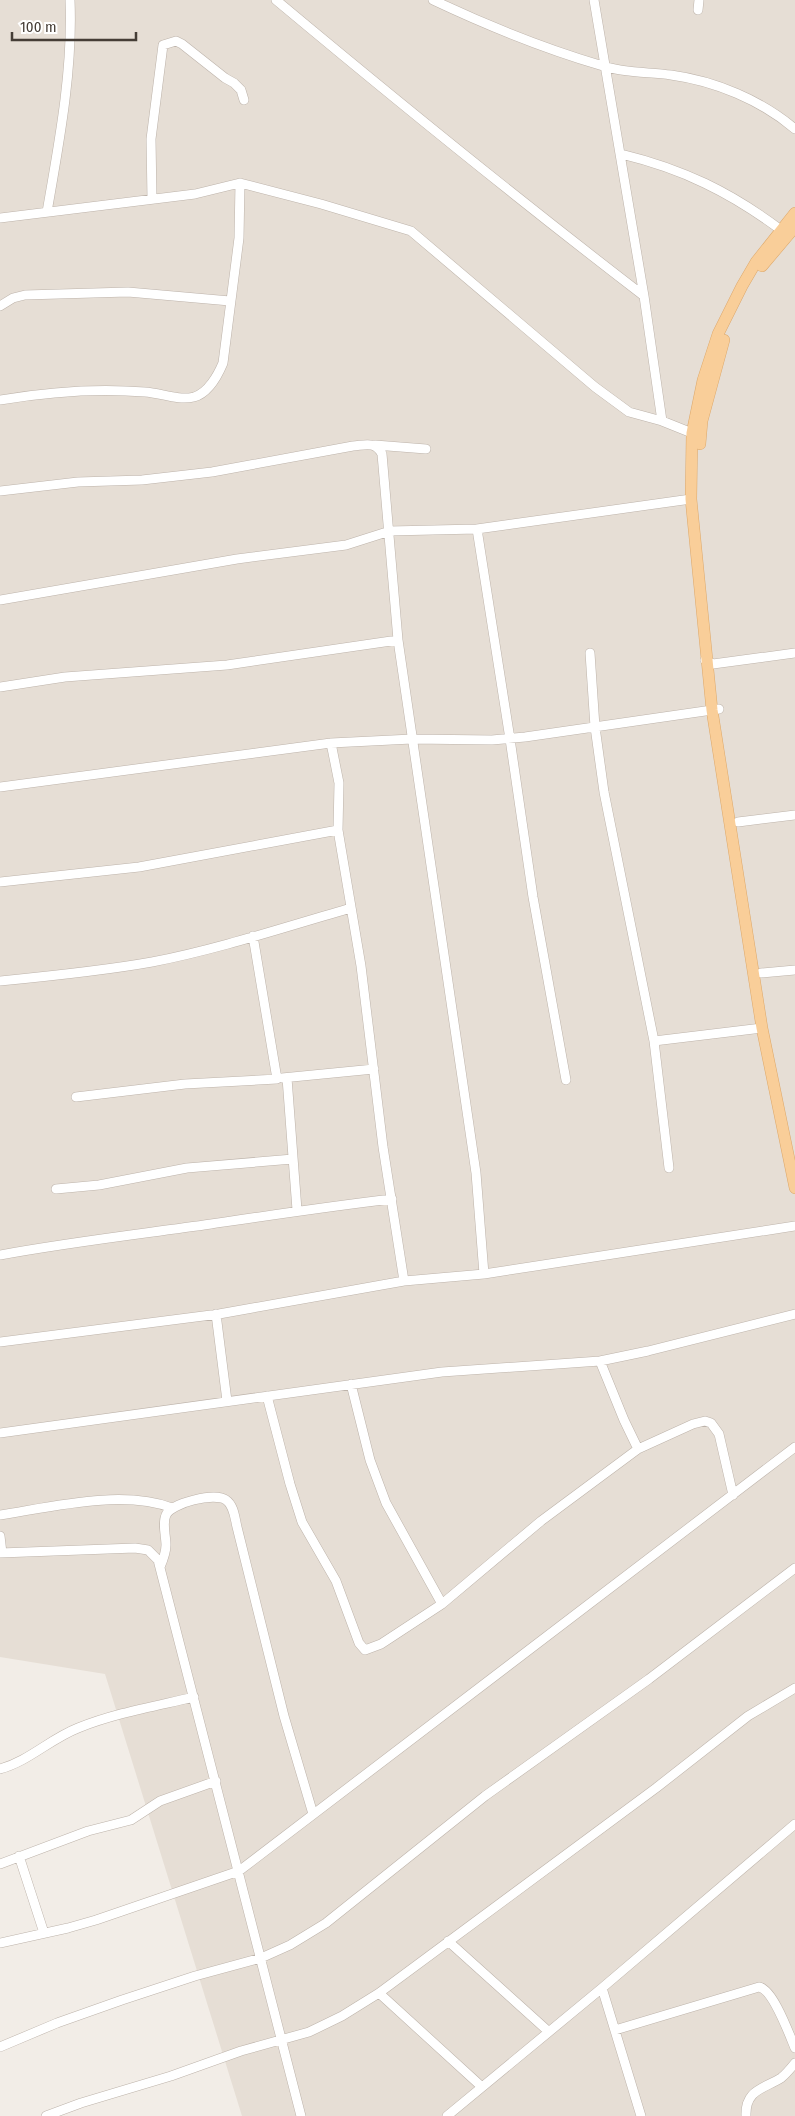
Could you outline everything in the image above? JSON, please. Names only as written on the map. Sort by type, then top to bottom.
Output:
[{"type":"main road","points":[[709,662],[699,499],[700,434],[708,380],[718,334],[742,286],[756,262],[790,233],[795,213]]},
{"type":"main road","points":[[708,380],[692,433],[691,499],[709,662],[762,1028],[795,1188]]},
{"type":"main road","points":[[716,709],[738,822],[761,974],[795,1150]]},
{"type":"street","points":[[47,212],[67,71],[71,20],[70,0]]},
{"type":"street","points":[[276,0],[544,220],[644,296]]},
{"type":"street","points":[[433,0],[505,32],[605,67],[673,75],[705,82],[745,97],[786,121],[795,129]]},
{"type":"street","points":[[594,0],[644,296],[662,421]]},
{"type":"street","points":[[698,10],[699,0]]},
{"type":"street","points":[[152,199],[151,139],[163,44],[176,41],[182,44],[234,83],[241,90],[244,100]]},
{"type":"street","points":[[621,154],[658,163],[693,176],[729,194],[790,233]]},
{"type":"street","points":[[0,218],[194,194],[240,183],[321,204],[411,232],[595,387],[629,412],[662,421],[692,433]]},
{"type":"street","points":[[0,400],[82,391],[146,392],[182,398],[199,395],[218,375],[223,363],[239,238],[240,183]]},
{"type":"street","points":[[0,306],[13,298],[25,296],[107,292],[230,301]]},
{"type":"street","points":[[0,491],[78,482],[142,480],[202,474],[371,444],[426,449]]},
{"type":"street","points":[[375,445],[382,454],[398,640],[452,997],[476,1173],[484,1274]]},
{"type":"street","points":[[0,600],[237,559],[346,545],[390,531],[477,529],[691,499]]},
{"type":"street","points":[[477,529],[533,897],[566,1080]]},
{"type":"street","points":[[0,687],[65,677],[227,665],[398,640]]},
{"type":"street","points":[[590,653],[595,727],[604,792],[654,1041],[669,1168]]},
{"type":"street","points":[[709,662],[795,654]]},
{"type":"street","points":[[0,787],[331,742],[510,738],[716,709]]},
{"type":"street","points":[[331,742],[338,783],[338,830],[361,966],[383,1147],[404,1281]]},
{"type":"street","points":[[738,822],[795,815]]},
{"type":"street","points":[[0,882],[139,867],[338,830]]},
{"type":"street","points":[[0,981],[119,968],[186,954],[351,908]]},
{"type":"street","points":[[254,936],[276,1079]]},
{"type":"street","points":[[761,974],[795,970]]},
{"type":"street","points":[[654,1041],[762,1028]]},
{"type":"street","points":[[76,1097],[185,1084],[276,1079],[374,1070]]},
{"type":"street","points":[[287,1078],[297,1210]]},
{"type":"street","points":[[56,1188],[99,1184],[187,1168],[293,1159]]},
{"type":"street","points":[[0,1255],[64,1243],[213,1224],[297,1210],[392,1199]]},
{"type":"street","points":[[0,1342],[216,1314],[404,1281],[484,1274],[795,1226]]},
{"type":"street","points":[[216,1314],[227,1401]]},
{"type":"street","points":[[0,1433],[442,1372],[600,1361],[648,1351],[728,1329],[795,1314]]},
{"type":"street","points":[[600,1361],[638,1449]]},
{"type":"street","points":[[351,1384],[370,1460],[386,1502],[442,1604]]},
{"type":"street","points":[[267,1396],[300,1515],[336,1581],[360,1646],[368,1650],[381,1644],[442,1604],[541,1521],[638,1449],[693,1424],[705,1421],[711,1423],[721,1441],[733,1494]]},
{"type":"street","points":[[0,1943],[96,1920],[239,1871],[795,1447]]},
{"type":"street","points":[[160,1567],[166,1547],[165,1519],[167,1513],[172,1508],[210,1496],[221,1497],[228,1501],[231,1506],[284,1716],[313,1814]]},
{"type":"street","points":[[0,1515],[81,1502],[104,1501],[146,1501],[172,1508]]},
{"type":"street","points":[[0,1536],[1,1553],[135,1548],[148,1550],[154,1555],[160,1567],[301,2116]]},
{"type":"street","points":[[0,2047],[57,2023],[122,2000],[196,1976],[261,1958],[290,1945],[326,1923],[485,1796],[648,1679],[795,1568]]},
{"type":"street","points":[[46,2116],[81,2102],[171,2076],[241,2051],[328,2024],[379,1993],[648,1794],[748,1716],[795,1688]]},
{"type":"street","points":[[0,1769],[23,1761],[55,1740],[79,1728],[110,1717],[194,1697]]},
{"type":"street","points":[[0,1864],[95,1828],[131,1820],[150,1806],[169,1797],[216,1781]]},
{"type":"street","points":[[447,2116],[602,1988],[795,1824]]},
{"type":"street","points":[[19,1856],[44,1933]]},
{"type":"street","points":[[448,1941],[548,2031]]},
{"type":"street","points":[[615,2030],[759,1987],[768,1991],[773,1999],[795,2048]]},
{"type":"street","points":[[602,1988],[642,2116]]},
{"type":"street","points":[[379,1993],[482,2087]]},
{"type":"street","points":[[746,2116],[746,2108],[750,2097],[759,2089],[782,2077],[795,2063]]},
{"type":"shaded area","points":[[0,0],[795,0],[795,2116],[242,2116],[105,1674],[0,1657]]}]
